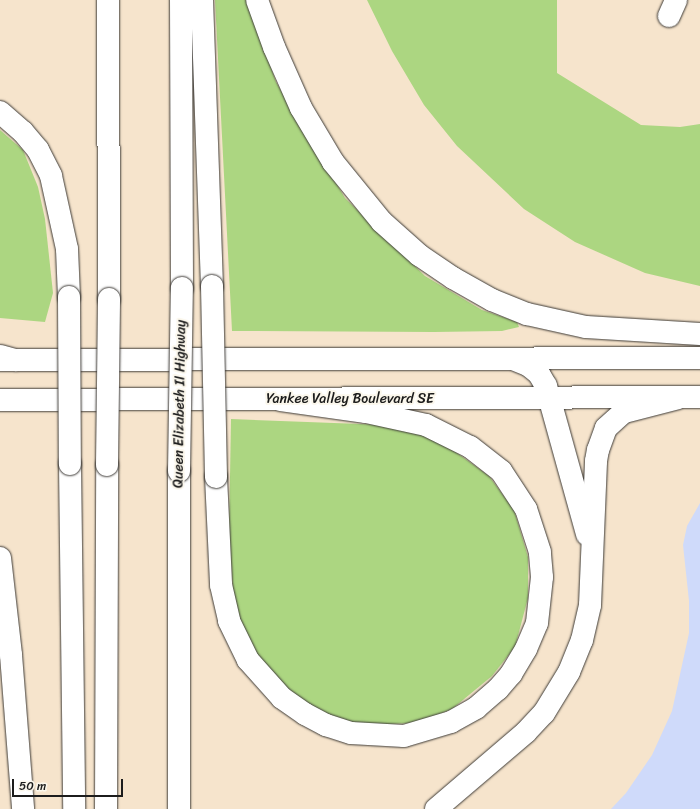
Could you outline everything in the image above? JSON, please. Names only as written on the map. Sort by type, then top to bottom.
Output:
[{"type":"main road","points":[[106,809],[109,299],[108,0]]},
{"type":"main road","name":"Queen Elizabeth II Highway","points":[[178,809],[179,471],[182,288],[181,0]]},
{"type":"main road","points":[[202,0],[212,286],[216,477],[221,586],[229,621],[248,660],[282,698],[326,725],[351,733],[404,736],[451,722],[476,708],[498,689],[511,674],[526,649],[537,623],[542,577],[540,552],[526,509],[501,471],[470,447],[426,425],[366,412],[281,400]]},
{"type":"main road","points":[[257,0],[274,47],[301,108],[333,162],[382,222],[419,255],[492,300],[527,314],[586,327],[700,334]]},
{"type":"main road","points":[[0,112],[23,132],[38,150],[51,176],[65,235],[69,297],[74,809]]},
{"type":"main road","points":[[5,358],[700,358]]},
{"type":"main road","points":[[513,359],[528,365],[540,374],[550,398],[591,550]]},
{"type":"main road","name":"Yankee Valley Boulevard SE","points":[[0,400],[281,400],[700,397]]},
{"type":"main road","points":[[436,809],[526,732],[544,713],[570,672],[582,640],[590,605],[591,550],[597,456],[606,428],[624,412],[678,398]]},
{"type":"main road","points":[[0,558],[11,655],[23,809]]},
{"type":"shaded area","points":[[700,503],[700,809],[611,809],[626,793],[652,755],[672,711],[689,633],[689,601],[683,545],[687,526]]},
{"type":"green space","points":[[215,0],[248,0],[276,82],[345,198],[425,276],[482,310],[517,322],[519,327],[502,331],[434,332],[232,331]]},
{"type":"green space","points":[[367,0],[557,0],[557,73],[641,125],[680,127],[700,124],[700,286],[645,273],[575,242],[524,209],[457,146],[424,105],[392,51]]},
{"type":"green space","points":[[0,130],[23,150],[38,187],[45,219],[53,293],[45,322],[0,318]]},
{"type":"green space","points":[[231,419],[387,425],[439,440],[489,476],[514,510],[528,557],[528,598],[515,647],[492,676],[452,709],[417,723],[362,725],[328,717],[287,693],[247,641],[234,602],[229,537]]}]
